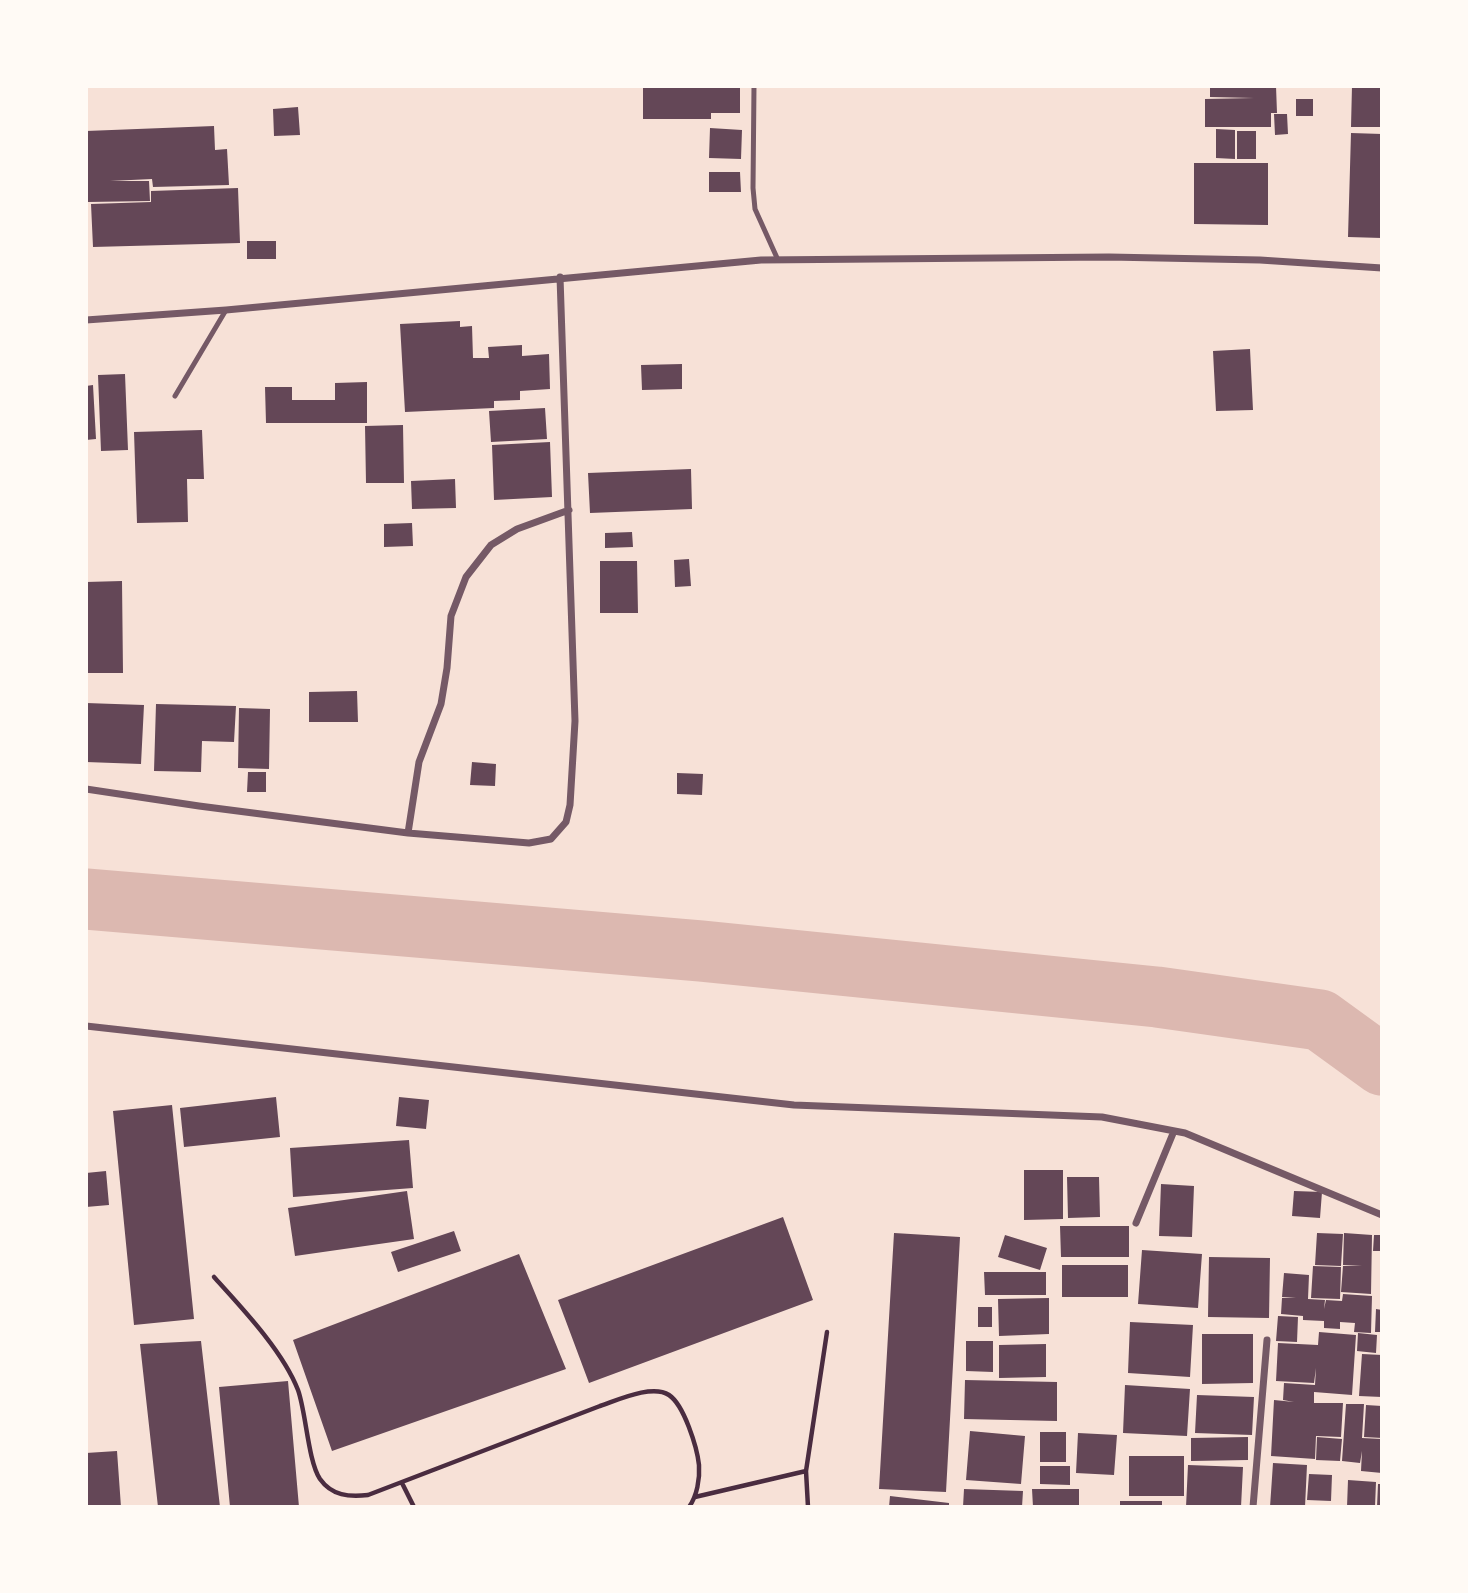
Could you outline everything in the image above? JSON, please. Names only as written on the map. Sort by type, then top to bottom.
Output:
[{"type":"street","points":[[86,320],[226,310],[560,277],[778,260],[1123,258],[1260,260],[1382,268]]},
{"type":"street","points":[[86,789],[408,833],[529,844],[551,839],[566,822],[570,805],[575,721],[560,277]]},
{"type":"street","points":[[408,833],[419,762],[441,704],[451,616],[466,577],[491,545],[517,529],[569,510]]},
{"type":"street","points":[[86,1026],[794,1105],[1102,1116],[1174,1130],[1382,1215]]},
{"type":"street","points":[[1136,1223],[1174,1130]]},
{"type":"street","points":[[1253,1507],[1267,1340]]},
{"type":"lane","points":[[754,86],[755,209],[778,260]]},
{"type":"lane","points":[[175,397],[226,310]]},
{"type":"path","points":[[214,1278],[245,1311],[287,1368],[298,1391],[318,1476],[330,1490],[348,1497],[368,1495],[636,1393],[656,1391],[669,1395],[681,1409],[689,1429],[699,1465],[695,1497],[689,1507]]},
{"type":"path","points":[[808,1507],[806,1472],[827,1332]]},
{"type":"path","points":[[695,1497],[806,1472]]},
{"type":"path","points":[[402,1483],[414,1507]]},
{"type":"building","points":[[643,86],[740,86],[740,113],[711,113],[711,119],[643,119]]},
{"type":"building","points":[[1210,86],[1276,86],[1277,113],[1271,113],[1271,127],[1205,127],[1205,99],[1254,98],[1210,97]]},
{"type":"building","points":[[1352,86],[1382,86],[1382,127],[1351,127]]},
{"type":"building","points":[[1296,99],[1313,99],[1313,116],[1296,116]]},
{"type":"building","points":[[298,107],[300,135],[274,136],[273,109]]},
{"type":"building","points":[[1274,114],[1287,114],[1288,134],[1275,135]]},
{"type":"building","points":[[214,126],[215,150],[227,149],[229,185],[153,187],[152,179],[110,181],[149,181],[150,201],[88,202],[86,131]]},
{"type":"building","points":[[710,128],[742,130],[741,159],[709,158]]},
{"type":"building","points":[[1216,129],[1235,130],[1235,159],[1216,158]]},
{"type":"building","points":[[1237,131],[1256,131],[1256,159],[1237,159]]},
{"type":"building","points":[[1351,133],[1382,134],[1382,238],[1348,237]]},
{"type":"building","points":[[1194,163],[1268,163],[1268,225],[1194,224]]},
{"type":"building","points":[[709,172],[740,172],[741,192],[709,192]]},
{"type":"building","points":[[238,188],[240,243],[93,247],[91,204],[151,202],[151,191]]},
{"type":"building","points":[[247,241],[276,241],[276,259],[247,259]]},
{"type":"building","points":[[460,321],[460,327],[472,326],[473,358],[489,358],[488,347],[522,345],[522,356],[549,354],[550,389],[520,391],[520,400],[494,401],[494,408],[405,412],[400,324]]},
{"type":"building","points":[[1250,349],[1253,410],[1216,411],[1213,351]]},
{"type":"building","points":[[682,364],[682,389],[642,390],[641,365]]},
{"type":"building","points":[[125,374],[128,450],[101,451],[98,375]]},
{"type":"building","points":[[367,382],[367,423],[266,423],[265,387],[292,387],[292,400],[335,400],[335,383]]},
{"type":"building","points":[[93,385],[96,439],[86,440],[86,386]]},
{"type":"building","points":[[545,408],[547,439],[491,442],[489,411]]},
{"type":"building","points":[[403,425],[404,483],[366,483],[365,426]]},
{"type":"building","points":[[202,430],[204,479],[187,479],[188,522],[137,523],[134,432]]},
{"type":"building","points":[[550,442],[552,497],[494,500],[492,445]]},
{"type":"building","points":[[691,469],[692,509],[590,513],[588,473]]},
{"type":"building","points":[[455,479],[456,508],[412,509],[411,481]]},
{"type":"building","points":[[412,523],[413,546],[384,547],[384,524]]},
{"type":"building","points":[[632,532],[633,547],[605,548],[605,533]]},
{"type":"building","points":[[689,559],[691,586],[675,587],[674,560]]},
{"type":"building","points":[[600,561],[637,561],[638,613],[600,613]]},
{"type":"building","points":[[122,581],[123,673],[86,673],[86,582]]},
{"type":"building","points":[[357,691],[358,722],[309,722],[309,692]]},
{"type":"building","points":[[86,703],[144,705],[141,764],[86,762]]},
{"type":"building","points":[[156,704],[236,706],[234,742],[202,741],[201,772],[154,771]]},
{"type":"building","points":[[239,708],[270,709],[269,769],[238,768]]},
{"type":"building","points":[[472,762],[496,764],[495,786],[470,785]]},
{"type":"building","points":[[248,772],[266,772],[266,792],[247,792]]},
{"type":"building","points":[[677,773],[703,774],[702,795],[677,794]]},
{"type":"building","points":[[276,1097],[280,1137],[184,1147],[180,1108]]},
{"type":"building","points":[[399,1097],[429,1100],[426,1129],[396,1126]]},
{"type":"building","points":[[172,1105],[194,1319],[134,1325],[113,1111]]},
{"type":"building","points":[[409,1140],[413,1188],[293,1197],[290,1148]]},
{"type":"building","points":[[1024,1170],[1063,1170],[1063,1219],[1024,1220]]},
{"type":"building","points":[[106,1171],[109,1205],[86,1207],[86,1173]]},
{"type":"building","points":[[1067,1177],[1099,1177],[1100,1217],[1068,1218]]},
{"type":"building","points":[[1161,1184],[1194,1186],[1192,1237],[1159,1236]]},
{"type":"building","points":[[407,1191],[414,1239],[295,1256],[288,1208]]},
{"type":"building","points":[[1294,1191],[1322,1192],[1320,1218],[1292,1216]]},
{"type":"building","points":[[783,1217],[813,1300],[589,1383],[558,1300]]},
{"type":"building","points":[[1060,1226],[1129,1226],[1129,1257],[1061,1257]]},
{"type":"building","points":[[454,1231],[461,1251],[398,1272],[391,1252]]},
{"type":"building","points":[[894,1233],[960,1237],[946,1492],[879,1489]]},
{"type":"building","points":[[1317,1233],[1343,1234],[1341,1266],[1315,1265]]},
{"type":"building","points":[[1344,1233],[1372,1235],[1371,1294],[1341,1292],[1343,1266],[1362,1266],[1343,1265]]},
{"type":"building","points":[[1005,1235],[1047,1248],[1040,1270],[998,1257]]},
{"type":"building","points":[[1374,1235],[1382,1235],[1382,1251],[1373,1251]]},
{"type":"building","points":[[1142,1250],[1202,1254],[1198,1308],[1138,1304]]},
{"type":"building","points":[[519,1254],[566,1369],[332,1451],[293,1340]]},
{"type":"building","points":[[1209,1257],[1270,1258],[1269,1318],[1208,1317]]},
{"type":"building","points":[[1062,1265],[1128,1265],[1128,1297],[1062,1297]]},
{"type":"building","points":[[1313,1266],[1341,1267],[1340,1299],[1311,1298]]},
{"type":"building","points":[[984,1272],[1046,1272],[1046,1295],[985,1295]]},
{"type":"building","points":[[1284,1273],[1309,1275],[1308,1299],[1325,1300],[1324,1309],[1326,1300],[1342,1301],[1343,1294],[1372,1296],[1371,1333],[1354,1332],[1355,1323],[1340,1322],[1340,1329],[1324,1328],[1324,1321],[1303,1320],[1303,1316],[1281,1314],[1282,1298],[1296,1298],[1282,1297]]},
{"type":"building","points":[[1049,1298],[1049,1334],[999,1336],[998,1299]]},
{"type":"building","points":[[978,1307],[992,1307],[992,1327],[978,1327]]},
{"type":"building","points":[[1376,1309],[1382,1310],[1382,1332],[1375,1332]]},
{"type":"building","points":[[1278,1316],[1298,1317],[1297,1342],[1276,1341]]},
{"type":"building","points":[[1130,1322],[1193,1325],[1190,1377],[1128,1373]]},
{"type":"building","points":[[1319,1332],[1356,1335],[1352,1395],[1314,1392],[1314,1403],[1343,1403],[1341,1437],[1316,1436],[1315,1459],[1271,1456],[1274,1400],[1294,1402],[1283,1400],[1284,1383],[1315,1385],[1316,1368],[1314,1383],[1276,1381],[1278,1343],[1318,1345]]},
{"type":"building","points":[[1358,1333],[1377,1335],[1376,1353],[1357,1351]]},
{"type":"building","points":[[1202,1334],[1253,1334],[1253,1383],[1202,1384]]},
{"type":"building","points":[[201,1341],[220,1507],[158,1507],[140,1344]]},
{"type":"building","points":[[966,1341],[993,1341],[993,1372],[966,1371]]},
{"type":"building","points":[[1046,1344],[1046,1377],[999,1378],[999,1345]]},
{"type":"building","points":[[1362,1354],[1382,1355],[1382,1397],[1359,1396]]},
{"type":"building","points":[[965,1380],[1057,1382],[1057,1421],[964,1419]]},
{"type":"building","points":[[288,1381],[299,1507],[230,1507],[219,1387]]},
{"type":"building","points":[[1125,1385],[1190,1389],[1187,1436],[1123,1433]]},
{"type":"building","points":[[1197,1395],[1254,1397],[1252,1435],[1195,1433]]},
{"type":"building","points":[[1346,1404],[1364,1404],[1362,1438],[1382,1439],[1382,1473],[1361,1471],[1362,1451],[1360,1463],[1342,1461]]},
{"type":"building","points":[[1366,1405],[1382,1406],[1382,1438],[1364,1437]]},
{"type":"building","points":[[970,1431],[1025,1436],[1021,1484],[966,1480]]},
{"type":"building","points":[[1040,1432],[1066,1432],[1066,1462],[1040,1462]]},
{"type":"building","points":[[1078,1433],[1117,1435],[1114,1475],[1076,1473]]},
{"type":"building","points":[[1248,1437],[1248,1460],[1191,1461],[1191,1438]]},
{"type":"building","points":[[1317,1437],[1342,1439],[1340,1461],[1316,1460]]},
{"type":"building","points":[[117,1451],[121,1507],[86,1507],[86,1453]]},
{"type":"building","points":[[1129,1456],[1184,1456],[1184,1496],[1129,1496]]},
{"type":"building","points":[[1273,1463],[1307,1465],[1305,1507],[1270,1507]]},
{"type":"building","points":[[1188,1465],[1243,1467],[1241,1507],[1186,1507]]},
{"type":"building","points":[[1040,1466],[1070,1466],[1070,1485],[1040,1484]]},
{"type":"building","points":[[1309,1474],[1332,1475],[1331,1501],[1307,1500]]},
{"type":"building","points":[[1348,1480],[1376,1482],[1375,1507],[1347,1507]]},
{"type":"building","points":[[1378,1484],[1382,1484],[1382,1507],[1377,1507]]},
{"type":"building","points":[[964,1489],[1023,1491],[1022,1507],[963,1507]]},
{"type":"building","points":[[1032,1489],[1079,1489],[1079,1507],[1033,1507]]},
{"type":"building","points":[[890,1496],[949,1503],[949,1507],[889,1507]]},
{"type":"building","points":[[1120,1501],[1162,1501],[1162,1507],[1120,1507]]},
{"type":"waterway","points":[[86,899],[701,951],[1157,997],[1320,1020],[1382,1065]]}]
